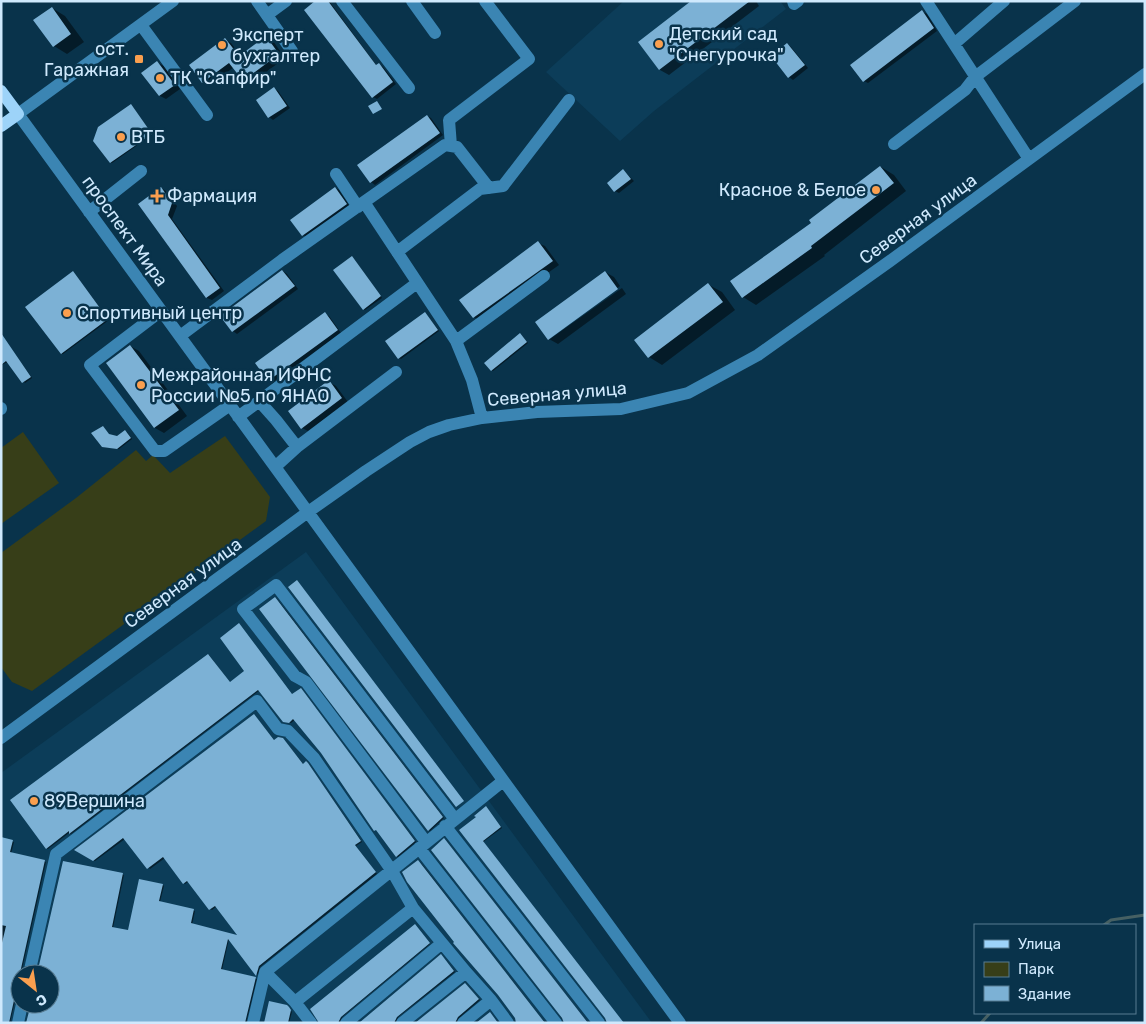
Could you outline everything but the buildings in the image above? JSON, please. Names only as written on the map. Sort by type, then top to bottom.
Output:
[{"type":"main road","name":"проспект Мира","points":[[1,91],[18,114]]},
{"type":"main road","points":[[1,126],[18,114]]},
{"type":"street","points":[[257,1],[292,51]]},
{"type":"street","points":[[267,15],[286,1]]},
{"type":"street","points":[[342,1],[409,88]]},
{"type":"street","points":[[412,1],[435,33]]},
{"type":"street","points":[[450,146],[448,120],[529,59],[485,1]]},
{"type":"street","points":[[793,1],[794,4],[798,1]]},
{"type":"street","points":[[926,1],[1029,159]]},
{"type":"street","points":[[954,44],[1004,1]]},
{"type":"street","points":[[894,144],[965,90],[975,77],[1075,1]]},
{"type":"street","points":[[18,114],[171,2]]},
{"type":"street","points":[[141,25],[207,115]]},
{"type":"street","name":"Северная улица","points":[[1,738],[308,512],[381,460],[416,439],[449,425],[482,418],[537,412],[621,409],[688,393],[758,356],[1145,74]]},
{"type":"street","points":[[397,252],[480,189],[503,186],[568,100]]},
{"type":"street","name":"проспект Мира","points":[[18,114],[680,1023]]},
{"type":"street","points":[[180,336],[282,260],[445,145],[457,147],[490,188]]},
{"type":"street","points":[[89,212],[141,171]]},
{"type":"street","points":[[336,174],[397,252],[456,341],[472,380],[482,418]]},
{"type":"street","points":[[456,341],[544,276]]},
{"type":"street","points":[[238,417],[417,283]]},
{"type":"street","points":[[161,311],[90,365],[155,450],[164,451],[230,405]]},
{"type":"street","points":[[275,467],[396,372]]},
{"type":"street","points":[[259,401],[297,448]]},
{"type":"street","points":[[556,1023],[422,845],[306,682],[295,676],[243,609],[276,585],[599,1023]]},
{"type":"street","points":[[31,964],[56,854],[257,702],[278,729],[288,731],[314,758],[392,871],[413,908],[491,1000],[508,1023]]},
{"type":"street","points":[[253,1023],[265,972],[503,781]]},
{"type":"street","points":[[295,1002],[413,908]]},
{"type":"street","points":[[346,1023],[442,943]]},
{"type":"street","points":[[265,972],[295,1002],[311,1023]]},
{"type":"street","points":[[402,1023],[466,972]]},
{"type":"street","points":[[463,1023],[491,1000]]},
{"type":"shaded area","name":"Детский сад \"Снегурочка\"","points":[[624,1],[780,1],[786,9],[654,111],[620,141],[546,72]]},
{"type":"shaded area","points":[[306,552],[652,1023],[1,1023],[1,773]]},
{"type":"green space","points":[[23,432],[59,483],[1,524],[1,448]]},
{"type":"green space","points":[[225,436],[270,497],[266,521],[32,691],[12,682],[1,667],[1,553],[76,498],[136,450],[146,461],[153,455],[170,473]]},
{"type":"waterway","points":[[1105,924],[1111,920],[1145,915]]},
{"type":"waterway","points":[[981,1023],[989,1014]]},
{"type":"place","name":"Детский сад \"Снегурочка\"","points":[[659,44]]},
{"type":"place","name":"Эксперт бухгалтер","points":[[222,45]]},
{"type":"place","name":"ост. Гаражная","points":[[139,59]]},
{"type":"place","name":"ТК \"Сапфир\"","points":[[160,78]]},
{"type":"place","name":"ВТБ","points":[[121,137]]},
{"type":"place","name":"Красное & Белое","points":[[876,190]]},
{"type":"place","name":"Фармация","points":[[157,196]]},
{"type":"place","name":"Спортивный центр","points":[[67,313]]},
{"type":"place","name":"Межрайонная ИФНС России №5 по ЯНАО","points":[[141,385]]},
{"type":"place","name":"89Вершина","points":[[34,801]]}]
